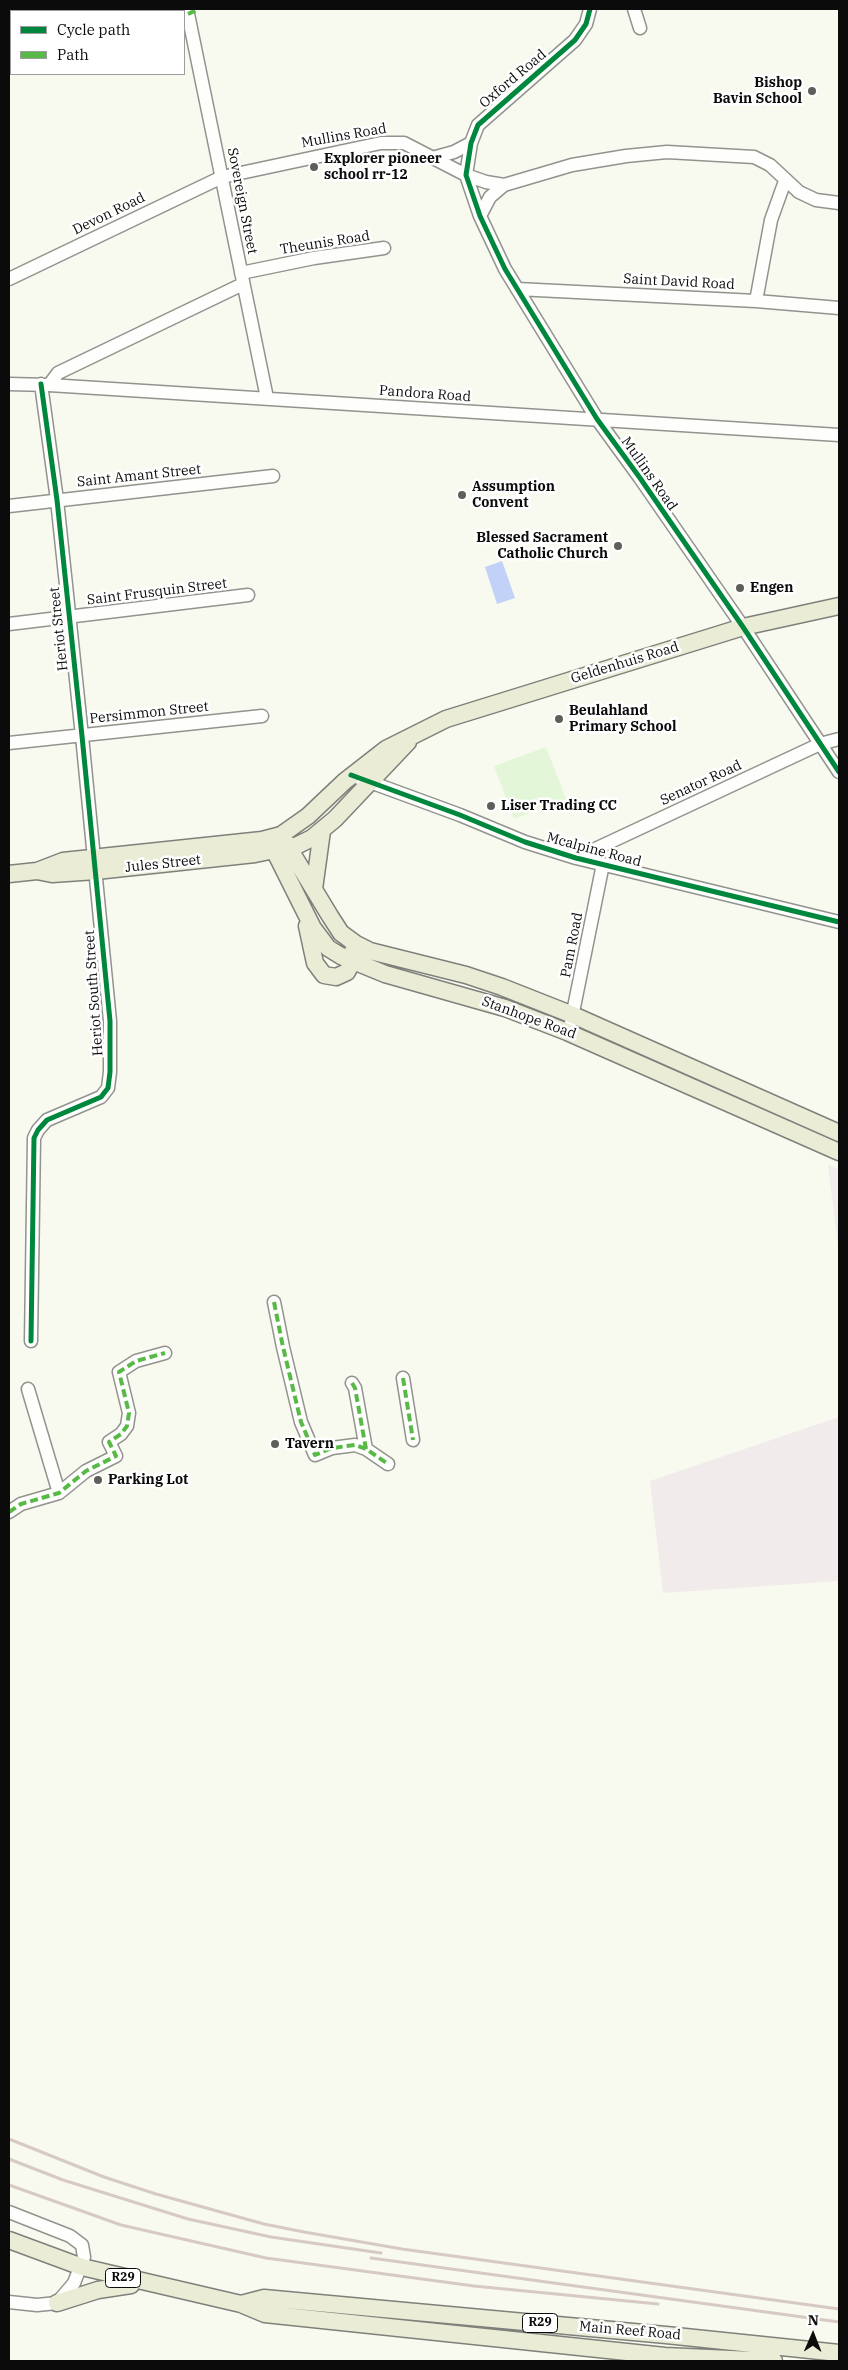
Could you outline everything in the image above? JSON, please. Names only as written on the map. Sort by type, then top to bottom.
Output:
[{"type":"main road","name":"Geldenhuis Road","points":[[279,842],[351,775],[386,749],[415,734],[461,715],[743,627],[839,606]]},
{"type":"main road","name":"Geldenhuis Road","points":[[279,842],[306,842],[322,831],[370,784],[415,734]]},
{"type":"main road","points":[[314,889],[322,831]]},
{"type":"main road","name":"Jules Street","points":[[9,874],[37,871],[54,863],[95,864],[279,842]]},
{"type":"main road","name":"Stanhope Road","points":[[279,842],[314,889],[341,933],[370,951],[466,975],[502,987],[573,1015],[839,1133]]},
{"type":"main road","name":"Stanhope Road","points":[[279,842],[303,909],[313,928],[328,948],[352,962],[385,974],[493,1004],[567,1032],[839,1150]]},
{"type":"main road","points":[[303,909],[314,959],[321,972],[332,978],[340,977],[347,972],[352,962],[353,942]]},
{"type":"main road","points":[[493,1004],[502,987]]},
{"type":"main road","points":[[768,1120],[775,1104]]},
{"type":"main road","name":"Main Reef Road","points":[[9,2240],[82,2267],[241,2304],[264,2314],[665,2359],[774,2361]]},
{"type":"main road","points":[[56,2303],[110,2287],[151,2284]]},
{"type":"main road","name":"Main Reef Road","points":[[241,2304],[264,2298],[839,2353]]},
{"type":"street","name":"Oxford Road","points":[[466,175],[471,143],[478,125],[575,40],[586,24],[590,9]]},
{"type":"street","points":[[634,9],[640,28]]},
{"type":"street","name":"Sovereign Street","points":[[191,11],[222,177],[267,398]]},
{"type":"street","name":"Mullins Road","points":[[222,177],[389,142],[404,143],[466,175],[486,182],[504,185]]},
{"type":"street","points":[[432,158],[454,152],[471,143]]},
{"type":"street","points":[[480,216],[490,197],[504,185],[572,165],[626,156],[667,152],[754,157],[770,166],[799,192],[816,200],[839,203]]},
{"type":"street","name":"Mullins Road","points":[[466,175],[480,216],[505,269],[597,419],[743,627],[839,772]]},
{"type":"street","name":"Devon Road","points":[[9,279],[222,177]]},
{"type":"street","points":[[756,301],[771,220],[785,181]]},
{"type":"street","name":"Theunis Road","points":[[45,385],[58,373],[242,278],[314,258],[384,248]]},
{"type":"street","name":"Saint David Road","points":[[517,289],[756,301],[839,308]]},
{"type":"street","name":"Pandora Road","points":[[9,384],[267,398],[839,435]]},
{"type":"street","name":"Heriot Street","points":[[45,385],[95,864]]},
{"type":"street","name":"Saint Amant Street","points":[[9,506],[273,476]]},
{"type":"street","name":"Saint Frusquin Street","points":[[9,624],[248,595]]},
{"type":"street","name":"Persimmon Street","points":[[9,743],[262,716]]},
{"type":"street","name":"Senator Road","points":[[576,858],[820,744],[839,739]]},
{"type":"street","name":"Mcalpine Road","points":[[351,775],[370,784],[460,815],[525,842],[576,858],[839,922]]},
{"type":"street","name":"Heriot South Street","points":[[31,1341],[34,1138],[47,1120],[101,1097],[110,1083],[110,1020],[95,864]]},
{"type":"street","name":"Pam Road","points":[[567,1032],[573,1015],[603,864]]},
{"type":"street","points":[[274,1302],[301,1422],[315,1455],[332,1448],[355,1445],[366,1449],[388,1464]]},
{"type":"street","points":[[9,1512],[21,1504],[58,1492],[86,1471],[116,1456],[109,1442],[121,1434],[127,1426],[129,1414],[119,1372],[136,1361],[165,1353]]},
{"type":"street","points":[[403,1378],[413,1440]]},
{"type":"street","points":[[352,1382],[355,1388],[366,1449]]},
{"type":"street","points":[[28,1389],[58,1492]]},
{"type":"street","points":[[9,2212],[77,2240],[84,2249],[82,2267],[69,2291],[56,2303],[37,2305],[9,2302]]},
{"type":"street","points":[[665,2359],[666,2335]]},
{"type":"shaded area","points":[[828,1165],[839,1169],[839,1255]]},
{"type":"shaded area","points":[[839,1417],[839,1581],[663,1593],[650,1481]]},
{"type":"green space","points":[[546,747],[566,799],[514,819],[494,766]]},
{"type":"water","points":[[502,561],[515,598],[497,604],[485,567]]},
{"type":"railway","points":[[9,2139],[104,2177],[156,2194],[264,2224],[402,2249],[839,2309]]},
{"type":"railway","points":[[9,2159],[63,2180],[188,2219],[271,2237],[381,2253]]},
{"type":"railway","points":[[9,2185],[121,2225],[266,2258],[474,2286],[658,2304]]},
{"type":"railway","points":[[371,2258],[839,2322]]},
{"type":"marked path","points":[[188,14],[199,9]]},
{"type":"marked path","points":[[274,1302],[301,1422],[315,1455],[332,1448],[355,1445],[366,1449],[388,1464]]},
{"type":"marked path","points":[[9,1512],[21,1504],[59,1493],[86,1471],[116,1456],[109,1442],[121,1434],[127,1426],[129,1413],[119,1372],[136,1361],[165,1353]]},
{"type":"marked path","points":[[403,1378],[413,1440]]},
{"type":"marked path","points":[[352,1383],[355,1388],[366,1449]]},
{"type":"cycle path","points":[[590,9],[586,24],[575,40],[478,125],[471,143],[466,175],[480,216],[505,269],[597,419],[743,627],[839,772]]},
{"type":"cycle path","points":[[31,1341],[34,1138],[47,1120],[101,1097],[108,1088],[110,1072],[110,1021],[82,736],[57,500],[41,384]]},
{"type":"cycle path","points":[[351,775],[460,815],[525,842],[576,858],[839,922]]},
{"type":"place","name":"Bishop Bavin School","points":[[812,91]]},
{"type":"place","name":"Explorer pioneer school rr-12","points":[[314,167]]},
{"type":"place","name":"Assumption Convent","points":[[462,495]]},
{"type":"place","name":"Blessed Sacrament Catholic Church","points":[[618,546]]},
{"type":"place","name":"Engen","points":[[740,588]]},
{"type":"place","name":"Beulahland Primary School","points":[[559,719]]},
{"type":"place","name":"Liser Trading CC","points":[[491,806]]},
{"type":"place","name":"Tavern","points":[[275,1444]]},
{"type":"place","name":"Parking Lot","points":[[98,1480]]}]
